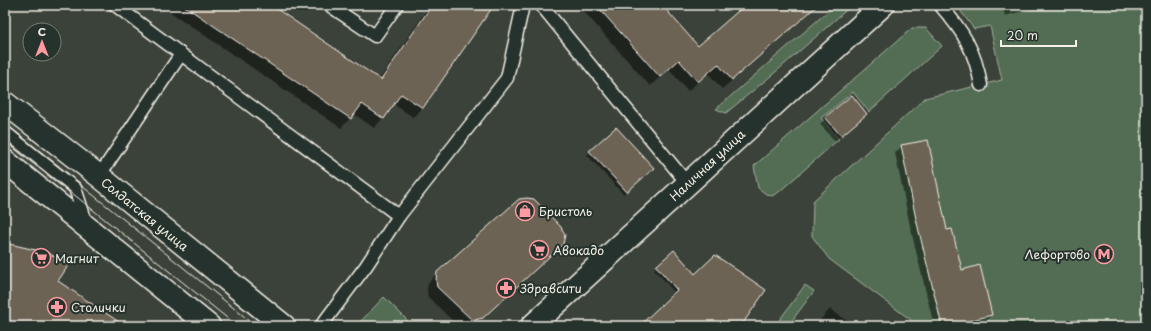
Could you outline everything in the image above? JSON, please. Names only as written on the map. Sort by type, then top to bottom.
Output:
[{"type":"main road","name":"Наличная улица","points":[[532,326],[883,5]]},
{"type":"main road","name":"Солдатская улица","points":[[5,103],[284,326]]},
{"type":"main road","points":[[5,161],[209,326]]},
{"type":"lane","points":[[115,5],[399,216]]},
{"type":"lane","points":[[329,5],[375,36],[398,5]]},
{"type":"lane","points":[[321,326],[366,266],[399,216],[507,78],[523,5]]},
{"type":"lane","points":[[541,5],[687,183]]},
{"type":"lane","points":[[940,5],[954,20],[965,36],[969,48],[974,55],[982,85]]},
{"type":"lane","points":[[98,176],[181,54]]},
{"type":"lane","points":[[5,132],[75,188],[89,228]]},
{"type":"green space","points":[[835,5],[852,5],[726,113],[716,109]]},
{"type":"green space","points":[[956,5],[1146,5],[1146,326],[919,326],[829,259],[812,236],[813,201],[925,98],[1002,80],[990,26],[974,29]]},
{"type":"green space","points":[[912,28],[926,28],[942,46],[869,112],[853,92],[821,118],[839,139],[779,192],[772,196],[766,194],[758,188],[754,166]]},
{"type":"green space","points":[[805,285],[814,291],[788,326],[775,326]]},
{"type":"green space","points":[[384,297],[413,326],[362,326],[359,323]]},
{"type":"building","points":[[183,5],[271,5],[381,80],[432,5],[494,5],[423,108],[401,94],[384,119],[362,104],[351,119]]},
{"type":"building","points":[[596,5],[662,5],[698,46],[745,5],[818,5],[732,80],[718,64],[698,82],[679,60],[660,77]]},
{"type":"building","points":[[852,95],[867,114],[841,136],[825,117]]},
{"type":"building","points":[[616,127],[654,168],[627,192],[589,151]]},
{"type":"building","points":[[928,140],[947,230],[952,229],[962,270],[980,265],[992,315],[949,326],[942,326],[916,219],[901,145]]},
{"type":"building","points":[[519,199],[534,199],[561,227],[565,235],[563,244],[483,318],[472,320],[437,287],[437,272]]},
{"type":"building","points":[[5,243],[49,253],[68,266],[58,281],[125,326],[5,326]]},
{"type":"building","points":[[674,250],[695,274],[715,255],[766,290],[741,326],[639,326],[677,290],[656,266]]},
{"type":"tram line","points":[[5,124],[256,326]]},
{"type":"tram line","points":[[5,139],[237,326]]},
{"type":"place","name":"Бристоль","points":[[525,211]]},
{"type":"place","name":"Авокадо","points":[[539,250]]},
{"type":"place","name":"Лефортово","points":[[1104,254]]},
{"type":"place","name":"Магнит","points":[[41,258]]},
{"type":"place","name":"Здравсити","points":[[506,288]]},
{"type":"place","name":"Столички","points":[[57,307]]}]
